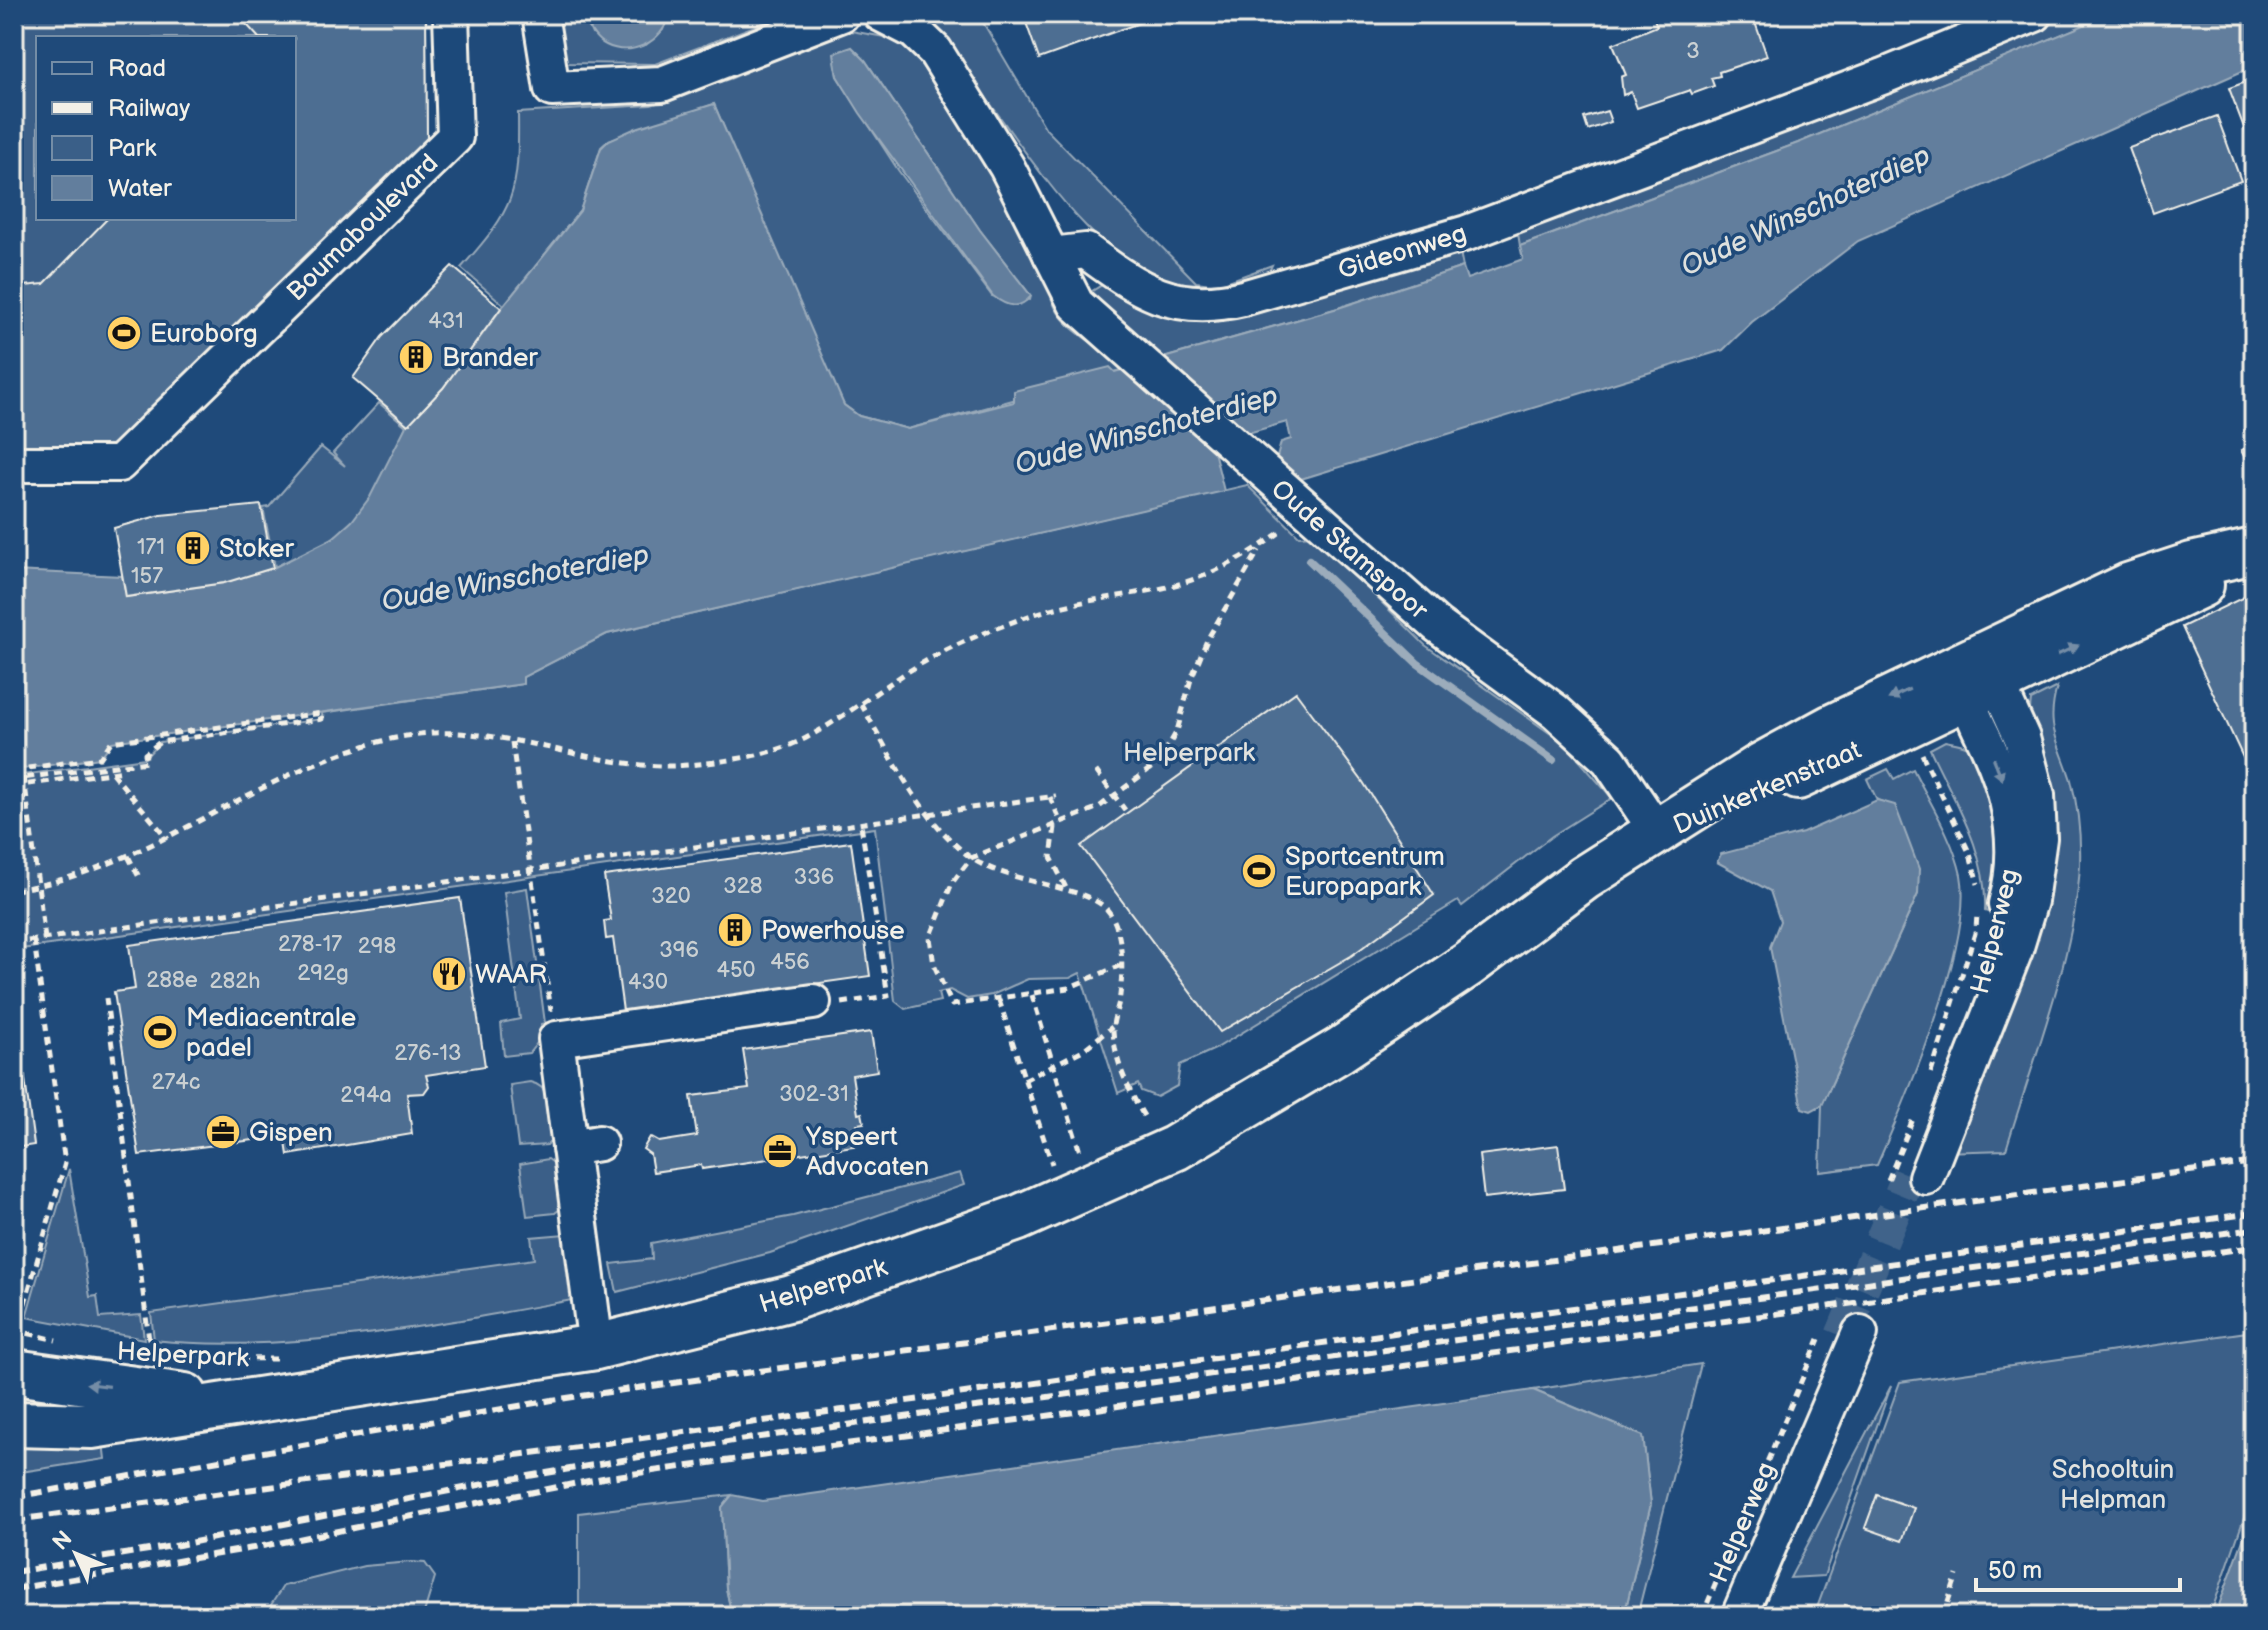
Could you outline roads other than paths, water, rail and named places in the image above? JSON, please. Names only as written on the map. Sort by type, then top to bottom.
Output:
[{"type":"main road","name":"Duinkerkenstraat","points":[[1658,833],[1745,803],[1907,725],[2128,586],[2192,565],[2254,553]]},
{"type":"main road","name":"Duinkerkenstraat","points":[[1658,833],[1762,765],[1893,696],[1978,681]]},
{"type":"main road","name":"Helperpark","points":[[14,1424],[92,1426],[231,1401],[596,1347],[792,1298],[959,1241],[1175,1148],[1340,1050],[1469,964],[1584,878],[1658,833]]},
{"type":"main road","name":"Helperpark","points":[[15,1344],[34,1377],[231,1401]]},
{"type":"street","name":"Boumaboulevard","points":[[14,464],[119,464],[455,137],[451,14]]},
{"type":"street","points":[[540,14],[552,89],[662,84],[842,14]]},
{"type":"street","points":[[881,14],[914,31],[935,51],[1007,167],[1051,255]]},
{"type":"street","name":"Gideonweg","points":[[1051,255],[1086,251],[1131,284],[1166,299],[1205,305],[1243,298],[1467,233],[1884,76],[2035,14]]},
{"type":"street","name":"Oude Stamspoor","points":[[1051,255],[1076,304],[1437,625],[1555,711],[1609,760],[1658,833]]},
{"type":"street","name":"Helperweg","points":[[1908,1177],[1953,1073],[2010,889],[2014,838],[2006,791],[1978,681]]},
{"type":"street","points":[[596,1347],[584,1145],[556,1039],[827,1002]]},
{"type":"street","name":"Helperweg","points":[[1724,1616],[1840,1336],[1739,1616]]},
{"type":"water","points":[[583,14],[668,14],[668,17],[665,26],[652,40],[625,49],[606,45],[598,39]]},
{"type":"water","name":"Oude Winschoterdiep","points":[[2111,14],[2254,14],[2254,66],[1858,241],[1752,322],[1723,350],[1291,482],[1275,465],[1281,442],[1291,439],[1287,422],[1212,443],[1224,491],[607,634],[523,677],[523,684],[112,742],[100,758],[14,770],[14,571],[122,576],[127,597],[224,583],[273,568],[333,538],[352,521],[370,497],[406,426],[443,388],[504,305],[580,211],[601,148],[609,140],[636,128],[714,104],[844,405],[859,416],[908,429],[1014,402],[1014,391],[1110,367],[1115,372],[1338,308],[1463,267],[1467,279],[1523,259],[1520,246],[1798,143]]},
{"type":"water","points":[[852,47],[865,60],[980,230],[1031,296],[1022,304],[1012,305],[993,296],[860,113],[837,76],[834,53]]},
{"type":"water","points":[[1877,800],[1895,805],[1919,869],[1918,894],[1822,1105],[1811,1111],[1802,1108],[1770,947],[1780,921],[1770,891],[1717,862],[1721,854],[1803,833]]},
{"type":"water","points":[[1533,1390],[1643,1436],[1651,1504],[1624,1616],[732,1616],[726,1588],[722,1507],[732,1495],[763,1501]]},
{"type":"water","points":[[2254,1510],[2254,1576],[2240,1616],[2215,1616]]},
{"type":"water","points":[[237,1604],[259,1609],[257,1616],[155,1616]]},
{"type":"waterway","points":[[1309,560],[1417,663],[1553,760]]},
{"type":"tunnel","points":[[1842,1336],[1909,1175]]},
{"type":"railway","points":[[14,1497],[552,1400],[2254,1162]]},
{"type":"railway","points":[[14,1520],[563,1449],[2254,1213]]},
{"type":"railway","points":[[14,1572],[179,1545],[494,1482],[739,1440],[2254,1229]]},
{"type":"railway","points":[[14,1589],[253,1548],[603,1478],[2254,1247]]},
{"type":"place","name":"Euroborg","points":[[124,333]]},
{"type":"place","name":"Brander","points":[[416,357]]},
{"type":"place","name":"Stoker","points":[[193,548]]},
{"type":"place","name":"Sportcentrum Europapark","points":[[1259,871]]},
{"type":"place","name":"Powerhouse","points":[[735,930]]},
{"type":"place","name":"WAAR","points":[[449,974]]},
{"type":"place","name":"Mediacentrale padel","points":[[160,1032]]},
{"type":"place","name":"Gispen","points":[[223,1132]]},
{"type":"place","name":"Yspeert Advocaten","points":[[780,1151]]},
{"type":"park label","name":"Schooltuin Helpman","points":[[2113,1484]]}]
